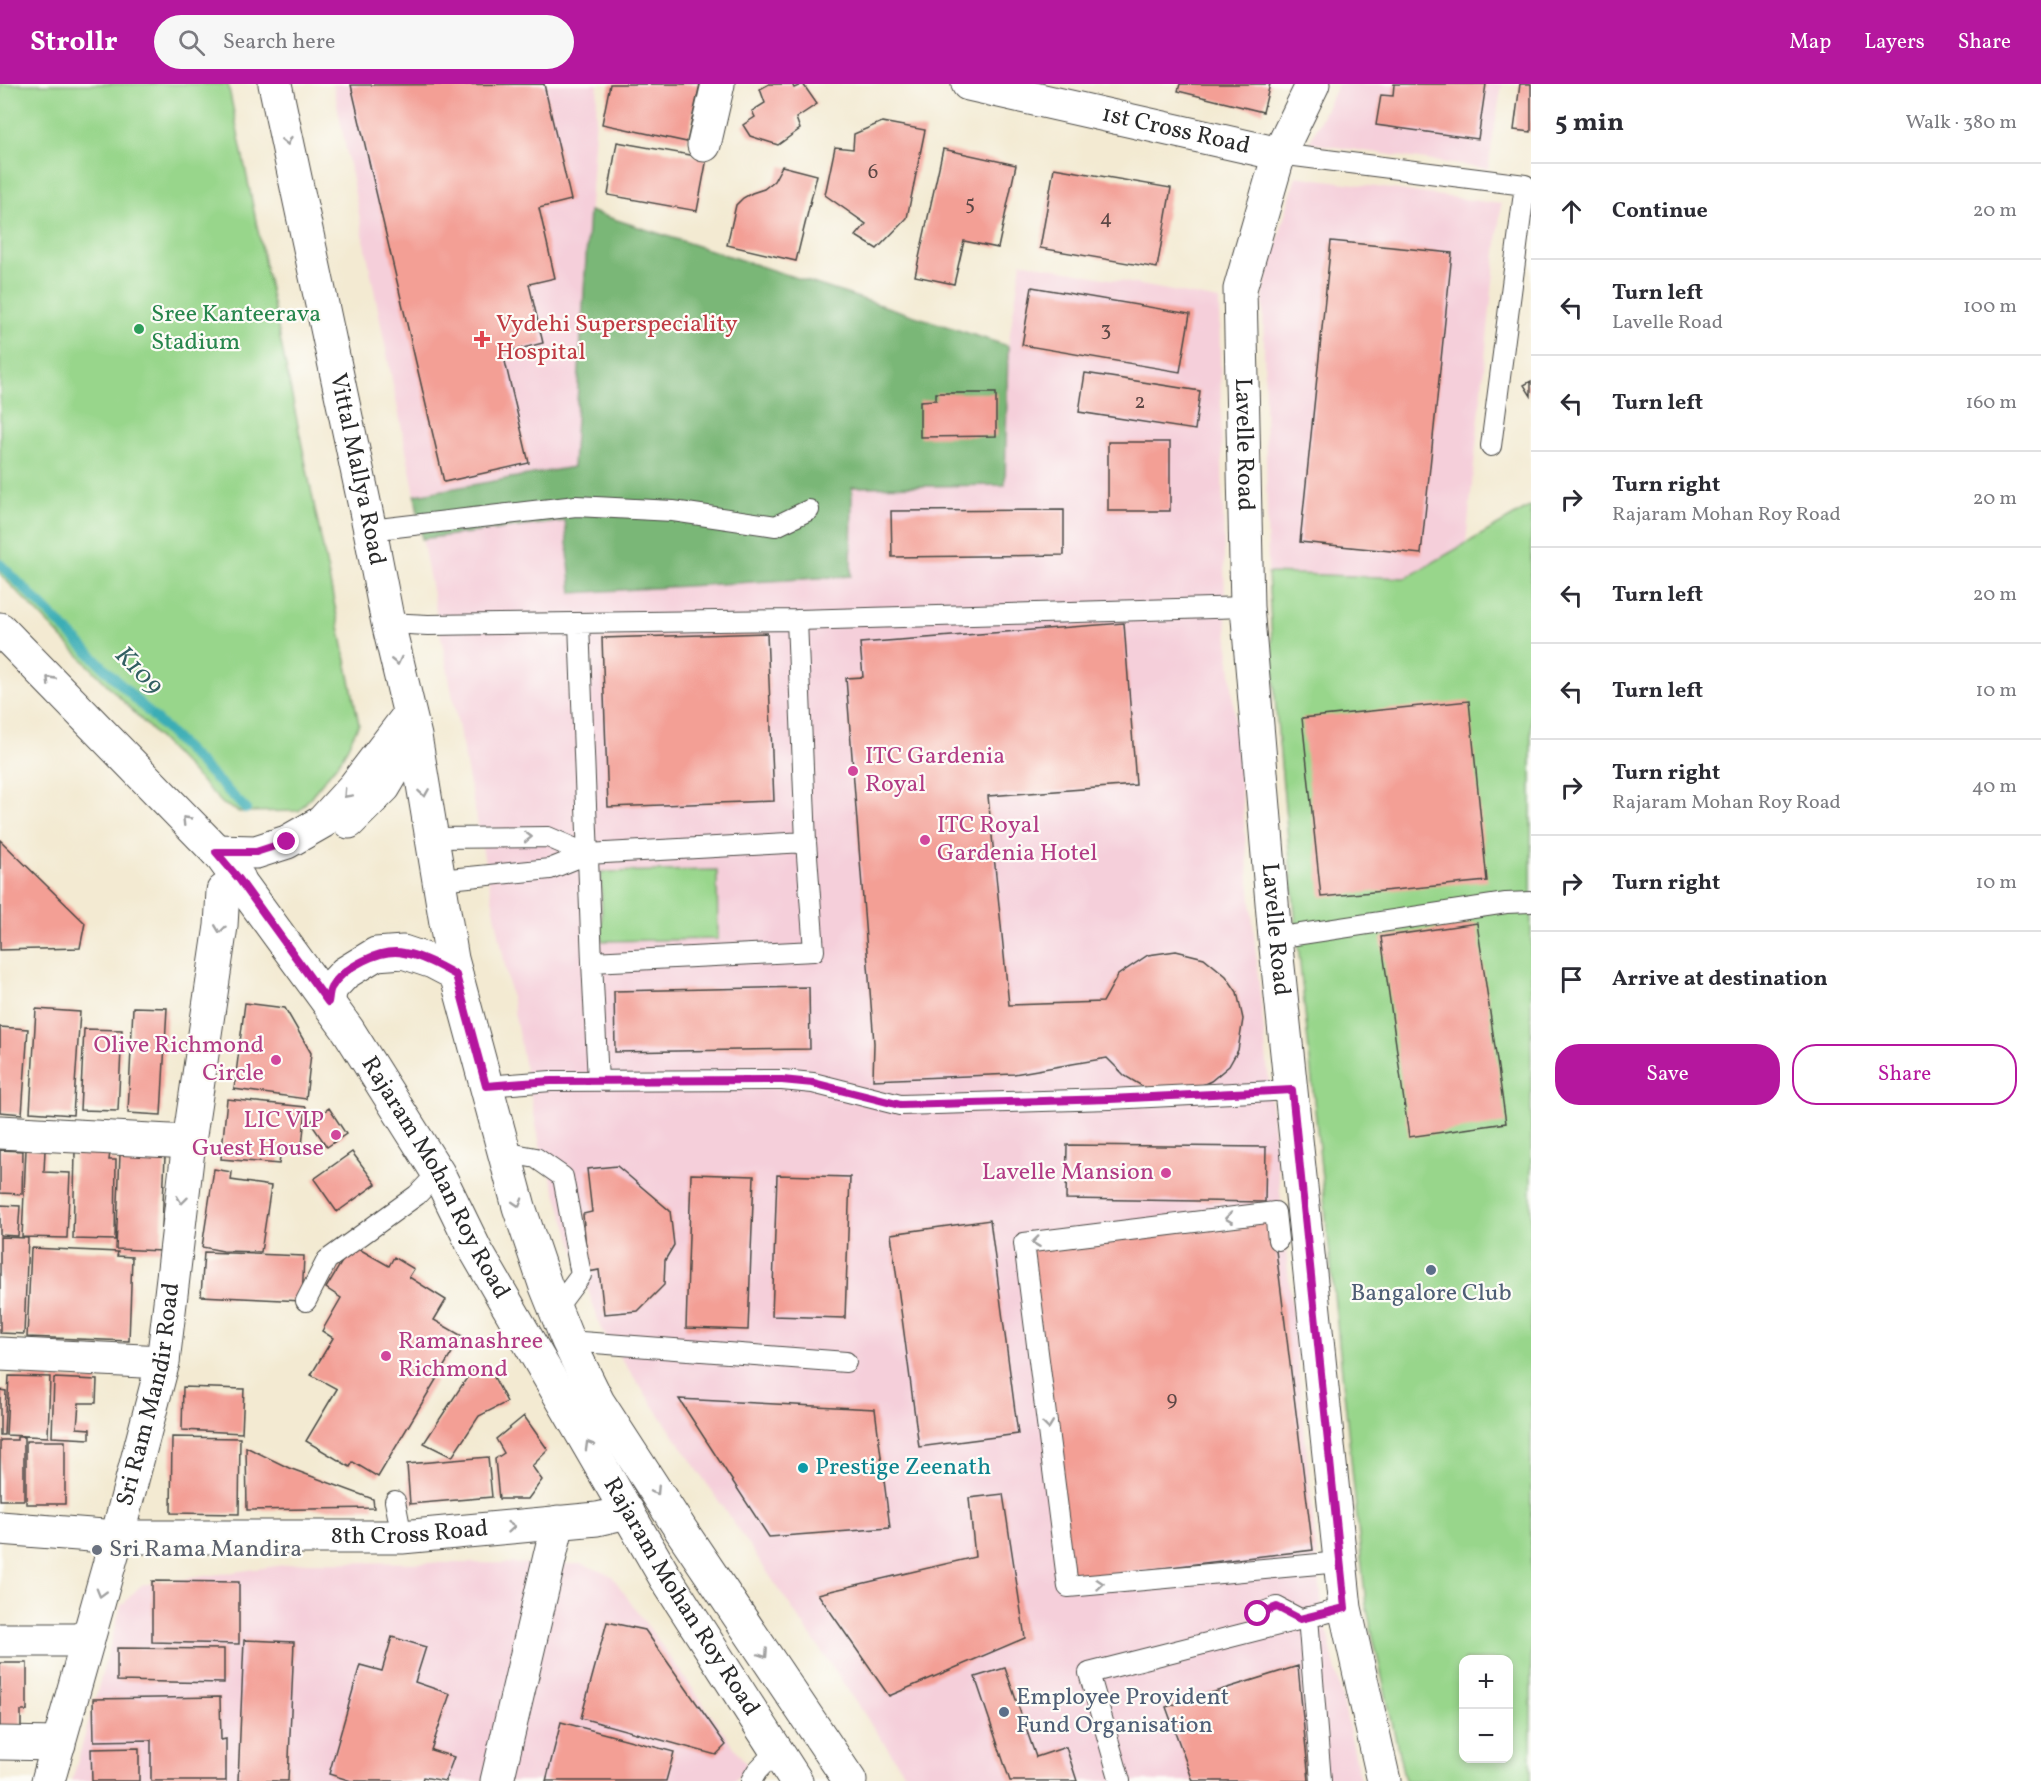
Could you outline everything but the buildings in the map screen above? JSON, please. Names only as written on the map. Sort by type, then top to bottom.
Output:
[{"type":"street","name":"Vittal Mallya Road","points":[[275,84],[388,623],[412,726]]},
{"type":"street","points":[[704,145],[718,84]]},
{"type":"street","name":"1st Cross Road","points":[[968,84],[1279,154]]},
{"type":"street","name":"Lavelle Road","points":[[1313,84],[1279,154],[1240,289],[1247,607],[1275,938],[1292,1090],[1287,1229],[1340,1562],[1345,1608],[1383,1781]]},
{"type":"street","name":"Rajaram Mohan Roy Road","points":[[0,629],[216,852],[239,879],[348,1030],[438,1173],[476,1249],[665,1577],[796,1781]]},
{"type":"street","points":[[216,852],[256,852],[287,842],[322,822],[412,726]]},
{"type":"street","points":[[239,879],[296,859],[330,838],[357,816],[384,787],[412,726]]},
{"type":"street","name":"Rajaram Mohan Roy Road","points":[[412,726],[456,975],[519,1207],[555,1310],[598,1402],[850,1781]]},
{"type":"street","name":"Sri Ram Mandir Road","points":[[48,1781],[117,1537],[163,1362],[189,1142],[221,926],[224,891],[239,879]]},
{"type":"street","points":[[328,1002],[331,988],[345,973],[376,954],[403,952],[433,962],[456,975]]},
{"type":"street","points":[[0,1132],[189,1142]]},
{"type":"street","points":[[0,1354],[163,1362]]},
{"type":"street","name":"8th Cross Road","points":[[0,1528],[117,1537],[402,1537],[597,1519],[628,1512]]},
{"type":"street","points":[[497,1781],[558,1522]]},
{"type":"street","points":[[0,1640],[88,1640]]},
{"type":"street","points":[[0,1743],[59,1744]]},
{"type":"lane","points":[[1279,154],[1525,185],[1491,446]]},
{"type":"lane","points":[[370,530],[576,506],[673,511],[776,526],[809,510]]},
{"type":"lane","points":[[388,623],[428,625],[797,620],[1247,607]]},
{"type":"lane","points":[[592,962],[814,951],[806,842],[797,620]]},
{"type":"lane","points":[[579,623],[598,1081]]},
{"type":"lane","points":[[432,838],[548,837],[587,854]]},
{"type":"lane","points":[[439,880],[550,869],[587,854],[806,842]]},
{"type":"lane","points":[[1275,938],[1506,903],[1531,902]]},
{"type":"lane","points":[[486,1086],[551,1081],[782,1080],[813,1083],[900,1105],[1099,1100],[1292,1090]]},
{"type":"lane","points":[[504,1152],[536,1158],[563,1177],[581,1275],[555,1310]]},
{"type":"lane","points":[[306,1301],[327,1260],[417,1195],[438,1173]]},
{"type":"lane","points":[[1287,1229],[1275,1212],[1024,1243],[1068,1587],[1340,1562]]},
{"type":"lane","points":[[568,1341],[846,1362]]},
{"type":"lane","points":[[395,1501],[402,1537]]},
{"type":"lane","points":[[1258,1614],[1277,1607],[1304,1618]]},
{"type":"lane","points":[[1120,1781],[1089,1673],[1345,1608]]},
{"type":"lane","points":[[1304,1618],[1321,1781]]},
{"type":"lane","points":[[751,1781],[776,1751]]},
{"type":"shaded area","name":"Vydehi Superspeciality Hospital","points":[[333,84],[598,84],[573,468],[415,495]]},
{"type":"shaded area","points":[[1338,84],[1502,84],[1488,169],[1309,143]]},
{"type":"shaded area","points":[[1296,176],[1501,204],[1466,543],[1406,578],[1268,573],[1263,292]]},
{"type":"shaded area","points":[[1021,262],[1219,300],[1225,607],[1254,935],[1323,1614],[1361,1781],[910,1781],[601,1329],[540,1145],[422,539],[566,520],[572,592],[851,575],[852,487],[1008,346]]},
{"type":"shaded area","points":[[306,1562],[583,1564],[612,1576],[747,1765],[735,1781],[72,1781],[121,1606],[141,1585]]},
{"type":"green space","name":"Sree Kanteerava Stadium","points":[[0,84],[228,84],[359,724],[342,758],[299,811],[239,812],[223,804],[0,574]]},
{"type":"green space","points":[[589,211],[1008,346],[1005,485],[852,487],[851,576],[572,593],[565,521],[422,539],[415,495],[573,467]]},
{"type":"green space","name":"Bangalore Club","points":[[1531,506],[1531,1781],[1405,1781],[1366,1605],[1297,935],[1276,711],[1268,573],[1406,578]]},
{"type":"green space","points":[[717,870],[718,939],[602,941],[601,872]]},
{"type":"waterway","name":"K109","points":[[0,564],[246,809]]},
{"type":"place","name":"Sree Kanteerava Stadium","points":[[139,329]]},
{"type":"place","name":"Vydehi Superspeciality Hospital","points":[[482,339]]},
{"type":"place","name":"ITC Gardenia Royal","points":[[853,771]]},
{"type":"place","name":"ITC Royal Gardenia Hotel","points":[[925,840]]},
{"type":"place","name":"Olive Richmond Circle","points":[[276,1060]]},
{"type":"place","name":"LIC VIP Guest House","points":[[336,1135]]},
{"type":"place","name":"Lavelle Mansion","points":[[1166,1173]]},
{"type":"place","name":"Bangalore Club","points":[[1431,1270]]},
{"type":"place","name":"Ramanashree Richmond","points":[[386,1356]]},
{"type":"place","name":"Prestige Zeenath","points":[[803,1468]]},
{"type":"place","name":"Sri Rama Mandira","points":[[97,1550]]},
{"type":"place","name":"Employee Provident Fund Organisation","points":[[1004,1712]]},
{"type":"route","points":[[287,842],[256,852],[216,852],[221,855],[239,879],[328,1002],[331,988],[345,973],[376,954],[403,952],[433,962],[456,975],[486,1086],[551,1081],[782,1080],[813,1083],[900,1105],[1110,1099],[1292,1090],[1345,1608],[1300,1619],[1277,1607],[1258,1614]]}]
